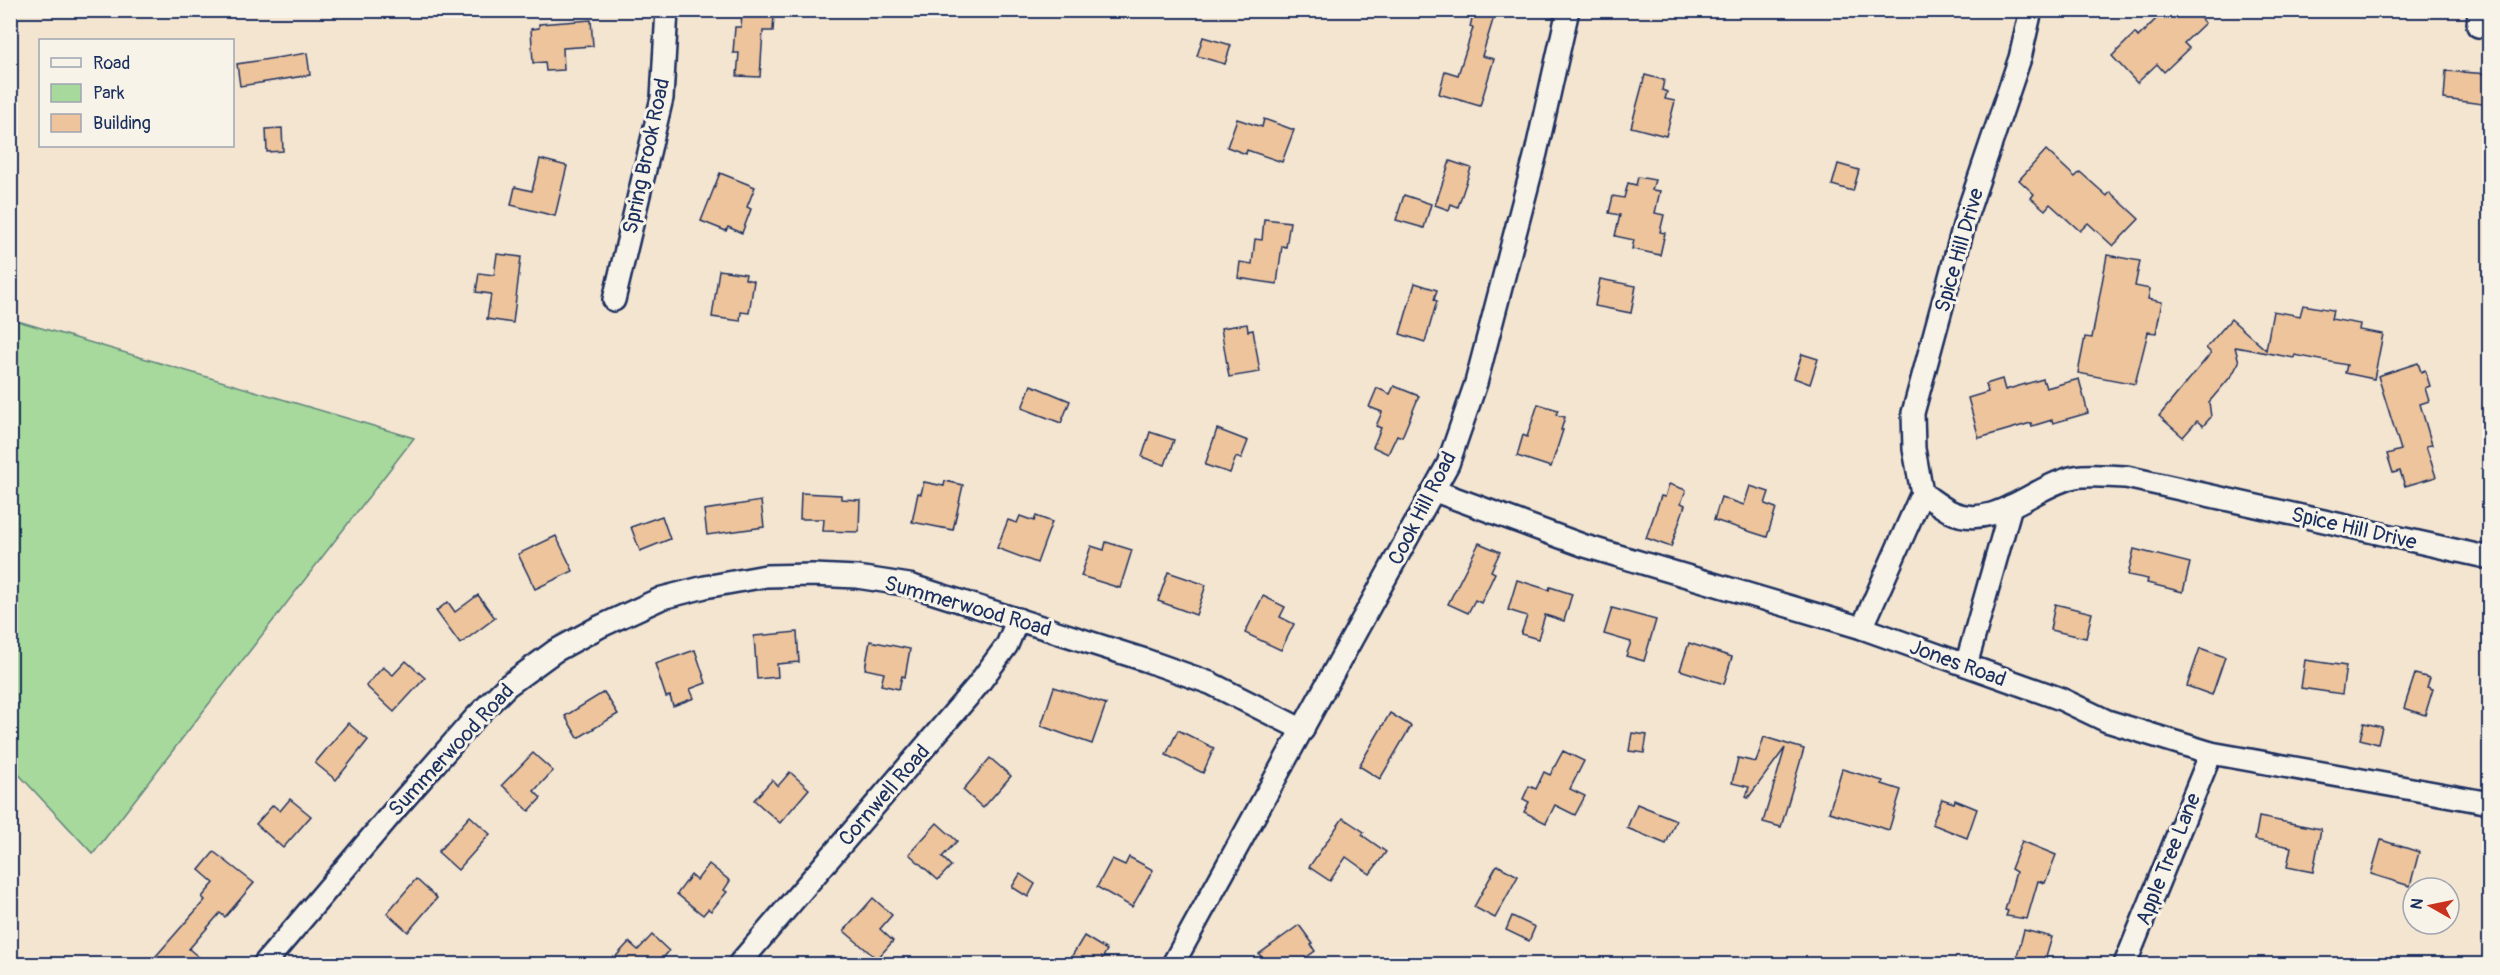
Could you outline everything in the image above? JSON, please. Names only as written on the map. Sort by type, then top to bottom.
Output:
[{"type":"street","name":"Spring Brook Road","points":[[614,300],[662,98],[667,10]]},
{"type":"street","name":"Cook Hill Road","points":[[1173,964],[1448,464],[1476,383],[1536,153],[1568,10]]},
{"type":"street","name":"Spice Hill Drive","points":[[2031,10],[2020,58],[1967,214],[1913,413],[1914,449],[1922,493],[1951,512],[1979,518],[2075,477],[2126,477],[2490,558]]},
{"type":"street","points":[[2480,10],[2478,26],[2490,27]]},
{"type":"street","name":"Jones Road","points":[[1435,491],[1586,546],[1862,628],[2061,699],[2107,721],[2211,753],[2490,803]]},
{"type":"street","points":[[1862,628],[1922,493]]},
{"type":"street","points":[[1966,665],[2011,506]]},
{"type":"street","name":"Summerwood Road","points":[[264,964],[405,798],[475,718],[507,686],[555,651],[641,608],[662,598],[705,587],[766,576],[813,575],[857,577],[909,585],[1210,683],[1303,730]]},
{"type":"street","name":"Cornwell Road","points":[[739,964],[977,686],[1007,645],[1018,619]]},
{"type":"street","name":"Apple Tree Lane","points":[[2125,964],[2211,753]]},
{"type":"green space","points":[[11,319],[414,438],[93,854],[11,766]]},
{"type":"building","points":[[1474,10],[1496,10],[1482,56],[1494,59],[1480,106],[1439,94],[1445,71],[1458,75],[1473,28],[1470,27]]},
{"type":"building","points":[[2165,10],[2207,10],[2200,18],[2205,23],[2184,43],[2189,48],[2164,72],[2157,64],[2137,83],[2112,56],[2135,33],[2138,37]]},
{"type":"building","points":[[742,13],[774,15],[773,31],[763,31],[760,77],[737,76],[739,53],[733,53],[735,27],[741,27]]},
{"type":"building","points":[[591,20],[593,46],[563,48],[564,70],[546,71],[545,62],[533,63],[531,29],[539,28],[539,24]]},
{"type":"building","points":[[1203,37],[1231,45],[1225,64],[1197,56]]},
{"type":"building","points":[[307,53],[310,75],[240,86],[237,64]]},
{"type":"building","points":[[2446,71],[2490,74],[2490,105],[2444,99]]},
{"type":"building","points":[[1645,75],[1664,80],[1662,90],[1667,92],[1665,99],[1675,101],[1666,136],[1631,127]]},
{"type":"building","points":[[1237,119],[1262,127],[1264,119],[1294,130],[1282,162],[1247,150],[1246,154],[1227,147]]},
{"type":"building","points":[[282,128],[283,151],[267,152],[266,129]]},
{"type":"building","points":[[2046,150],[2075,177],[2080,172],[2107,196],[2110,192],[2139,219],[2113,246],[2088,223],[2080,231],[2050,204],[2045,210],[2031,198],[2034,194],[2019,180]]},
{"type":"building","points":[[540,159],[567,166],[555,216],[511,205],[515,187],[532,191]]},
{"type":"building","points":[[1450,161],[1471,168],[1458,207],[1451,204],[1449,210],[1435,205]]},
{"type":"building","points":[[1838,164],[1859,170],[1853,191],[1832,185]]},
{"type":"building","points":[[720,173],[755,187],[747,207],[751,209],[742,233],[728,227],[726,231],[701,221]]},
{"type":"building","points":[[1638,177],[1655,180],[1652,190],[1660,191],[1655,213],[1664,215],[1660,232],[1665,233],[1660,255],[1632,249],[1634,240],[1615,236],[1620,215],[1609,213],[1613,196],[1624,198],[1628,183],[1636,185]]},
{"type":"building","points":[[1404,195],[1431,204],[1424,228],[1396,220]]},
{"type":"building","points":[[1264,219],[1290,222],[1286,247],[1282,246],[1277,284],[1238,278],[1240,262],[1252,264],[1255,239],[1262,240]]},
{"type":"building","points":[[497,254],[521,257],[513,323],[487,319],[491,294],[476,292],[479,273],[494,275]]},
{"type":"building","points":[[2107,255],[2140,261],[2135,286],[2150,289],[2148,299],[2162,302],[2156,333],[2148,332],[2135,384],[2078,373],[2085,337],[2092,338]]},
{"type":"building","points":[[719,270],[746,274],[745,279],[754,281],[749,313],[741,312],[740,321],[712,317]]},
{"type":"building","points":[[1600,279],[1636,286],[1631,313],[1595,306]]},
{"type":"building","points":[[1415,283],[1437,290],[1434,300],[1437,301],[1425,342],[1400,334]]},
{"type":"building","points":[[2303,305],[2333,310],[2331,319],[2360,324],[2359,330],[2383,334],[2374,379],[2345,373],[2347,365],[2235,347],[2239,362],[2232,375],[2209,402],[2211,417],[2203,426],[2197,421],[2183,437],[2159,416],[2211,353],[2206,348],[2231,319],[2266,350],[2273,311],[2300,316]]},
{"type":"building","points":[[1247,324],[1248,331],[1253,330],[1260,372],[1229,377],[1221,328]]},
{"type":"building","points":[[1802,354],[1818,359],[1810,384],[1794,378]]},
{"type":"building","points":[[2418,363],[2421,372],[2425,370],[2430,386],[2425,388],[2429,401],[2420,404],[2432,445],[2426,446],[2436,477],[2405,486],[2400,471],[2393,473],[2387,454],[2401,450],[2378,376]]},
{"type":"building","points":[[2002,379],[2005,390],[2043,379],[2046,388],[2079,379],[2088,413],[2053,423],[2052,420],[2032,426],[2031,423],[1979,438],[1968,398],[1988,392],[1986,384]]},
{"type":"building","points":[[1031,385],[1070,401],[1061,423],[1022,408]]},
{"type":"building","points":[[1394,386],[1419,396],[1402,437],[1397,435],[1388,454],[1373,447],[1381,428],[1376,426],[1382,412],[1369,407],[1377,388],[1390,394]]},
{"type":"building","points":[[1538,404],[1558,410],[1556,415],[1565,417],[1551,467],[1517,456],[1523,435],[1527,437]]},
{"type":"building","points":[[1217,429],[1248,441],[1241,459],[1236,457],[1230,473],[1205,465]]},
{"type":"building","points":[[1150,432],[1174,440],[1165,465],[1142,457]]},
{"type":"building","points":[[945,481],[963,485],[953,530],[912,522],[918,493],[921,494],[924,482],[944,486]]},
{"type":"building","points":[[1669,484],[1686,490],[1681,503],[1685,505],[1671,547],[1646,538],[1661,496],[1665,497]]},
{"type":"building","points":[[1750,486],[1769,492],[1765,504],[1776,508],[1767,537],[1714,520],[1721,497],[1744,505]]},
{"type":"building","points":[[801,493],[841,495],[841,499],[860,500],[859,532],[823,531],[824,519],[800,519]]},
{"type":"building","points":[[761,501],[764,527],[707,535],[704,510]]},
{"type":"building","points":[[662,516],[670,539],[640,551],[631,527]]},
{"type":"building","points":[[1020,516],[1034,521],[1036,516],[1052,522],[1037,563],[997,548],[1008,520],[1017,523]]},
{"type":"building","points":[[556,536],[573,571],[535,589],[518,554]]},
{"type":"building","points":[[1106,542],[1132,550],[1120,588],[1081,576],[1091,546],[1104,550]]},
{"type":"building","points":[[1479,543],[1500,552],[1491,571],[1495,573],[1481,603],[1475,600],[1468,613],[1448,604]]},
{"type":"building","points":[[2134,549],[2190,563],[2183,592],[2147,583],[2148,579],[2128,575]]},
{"type":"building","points":[[1168,572],[1206,585],[1196,615],[1158,601]]},
{"type":"building","points":[[1517,580],[1572,594],[1564,621],[1545,615],[1538,639],[1521,634],[1527,616],[1508,610]]},
{"type":"building","points":[[478,595],[495,618],[460,644],[436,611],[448,602],[455,612]]},
{"type":"building","points":[[1263,596],[1285,607],[1280,617],[1294,624],[1281,650],[1245,633]]},
{"type":"building","points":[[2055,604],[2092,613],[2086,638],[2050,630]]},
{"type":"building","points":[[1612,608],[1656,620],[1644,661],[1626,656],[1631,642],[1604,634]]},
{"type":"building","points":[[797,632],[799,662],[777,664],[778,677],[757,679],[754,636]]},
{"type":"building","points":[[870,641],[910,649],[905,677],[902,676],[899,689],[881,685],[884,673],[865,669]]},
{"type":"building","points":[[1689,643],[1732,657],[1724,684],[1680,670]]},
{"type":"building","points":[[2200,648],[2225,657],[2212,695],[2187,686]]},
{"type":"building","points":[[695,650],[706,683],[690,689],[694,698],[673,706],[670,696],[666,697],[655,664]]},
{"type":"building","points":[[2305,660],[2346,666],[2342,694],[2301,688]]},
{"type":"building","points":[[406,661],[425,678],[394,712],[366,686],[383,667],[393,675]]},
{"type":"building","points":[[2415,674],[2430,678],[2427,687],[2433,689],[2425,715],[2404,708]]},
{"type":"building","points":[[1054,687],[1106,704],[1092,744],[1041,726]]},
{"type":"building","points":[[604,692],[618,714],[578,738],[565,716]]},
{"type":"building","points":[[1390,713],[1411,726],[1380,779],[1359,766]]},
{"type":"building","points":[[348,723],[368,740],[336,780],[315,763]]},
{"type":"building","points":[[2364,723],[2382,727],[2378,744],[2360,739]]},
{"type":"building","points":[[1178,730],[1214,748],[1203,773],[1166,755]]},
{"type":"building","points":[[1632,733],[1647,735],[1644,753],[1629,751]]},
{"type":"building","points":[[1764,737],[1804,749],[1781,827],[1763,822],[1785,748],[1748,798],[1746,797],[1749,787],[1732,783],[1738,758],[1756,762]]},
{"type":"building","points":[[1563,751],[1584,761],[1570,789],[1585,796],[1575,815],[1555,805],[1546,823],[1524,812],[1529,802],[1523,799],[1529,786],[1536,789],[1544,772],[1550,775]]},
{"type":"building","points":[[533,753],[553,771],[534,791],[541,798],[529,811],[502,785]]},
{"type":"building","points":[[990,758],[1011,776],[983,808],[963,790]]},
{"type":"building","points":[[1842,769],[1883,781],[1882,784],[1901,790],[1889,830],[1829,812]]},
{"type":"building","points":[[790,772],[809,789],[780,823],[754,800],[772,780],[778,786]]},
{"type":"building","points":[[290,799],[311,816],[283,848],[256,824],[273,805],[280,811]]},
{"type":"building","points":[[1942,799],[1954,803],[1955,800],[1977,809],[1967,838],[1932,824]]},
{"type":"building","points":[[1637,804],[1676,820],[1666,844],[1627,828]]},
{"type":"building","points":[[470,816],[490,834],[458,870],[438,852]]},
{"type":"building","points":[[2259,817],[2321,829],[2313,872],[2287,867],[2291,847],[2255,840]]},
{"type":"building","points":[[1343,818],[1364,832],[1362,835],[1386,852],[1370,874],[1346,857],[1330,881],[1309,867]]},
{"type":"building","points":[[937,823],[957,841],[942,857],[951,866],[938,880],[909,854]]},
{"type":"building","points":[[2381,840],[2419,852],[2413,876],[2401,876],[2401,883],[2371,874]]},
{"type":"building","points":[[2022,841],[2056,855],[2045,883],[2038,881],[2027,919],[2006,916],[2008,911],[2005,910],[2016,872],[2011,869]]},
{"type":"building","points":[[214,852],[254,883],[225,917],[220,913],[189,949],[207,964],[149,964],[205,900],[202,897],[214,883],[199,870]]},
{"type":"building","points":[[1129,857],[1153,870],[1132,907],[1097,887],[1112,859],[1125,865]]},
{"type":"building","points":[[709,864],[730,881],[724,890],[727,892],[711,911],[708,909],[703,915],[677,894],[691,875],[697,880]]},
{"type":"building","points":[[1497,865],[1518,876],[1495,918],[1474,907]]},
{"type":"building","points":[[1020,874],[1035,884],[1028,897],[1012,887]]},
{"type":"building","points":[[416,879],[437,898],[408,932],[387,913]]},
{"type":"building","points":[[873,898],[892,915],[880,929],[893,941],[877,959],[844,931]]},
{"type":"building","points":[[1512,916],[1535,927],[1529,941],[1506,930]]},
{"type":"building","points":[[1299,925],[1313,944],[1311,945],[1315,951],[1297,964],[1267,964],[1259,954]]},
{"type":"building","points":[[2024,930],[2052,937],[2044,964],[2015,964]]},
{"type":"building","points":[[652,935],[669,951],[658,964],[609,964],[629,942],[638,950]]},
{"type":"building","points":[[1084,936],[1107,950],[1099,964],[1067,964]]}]
